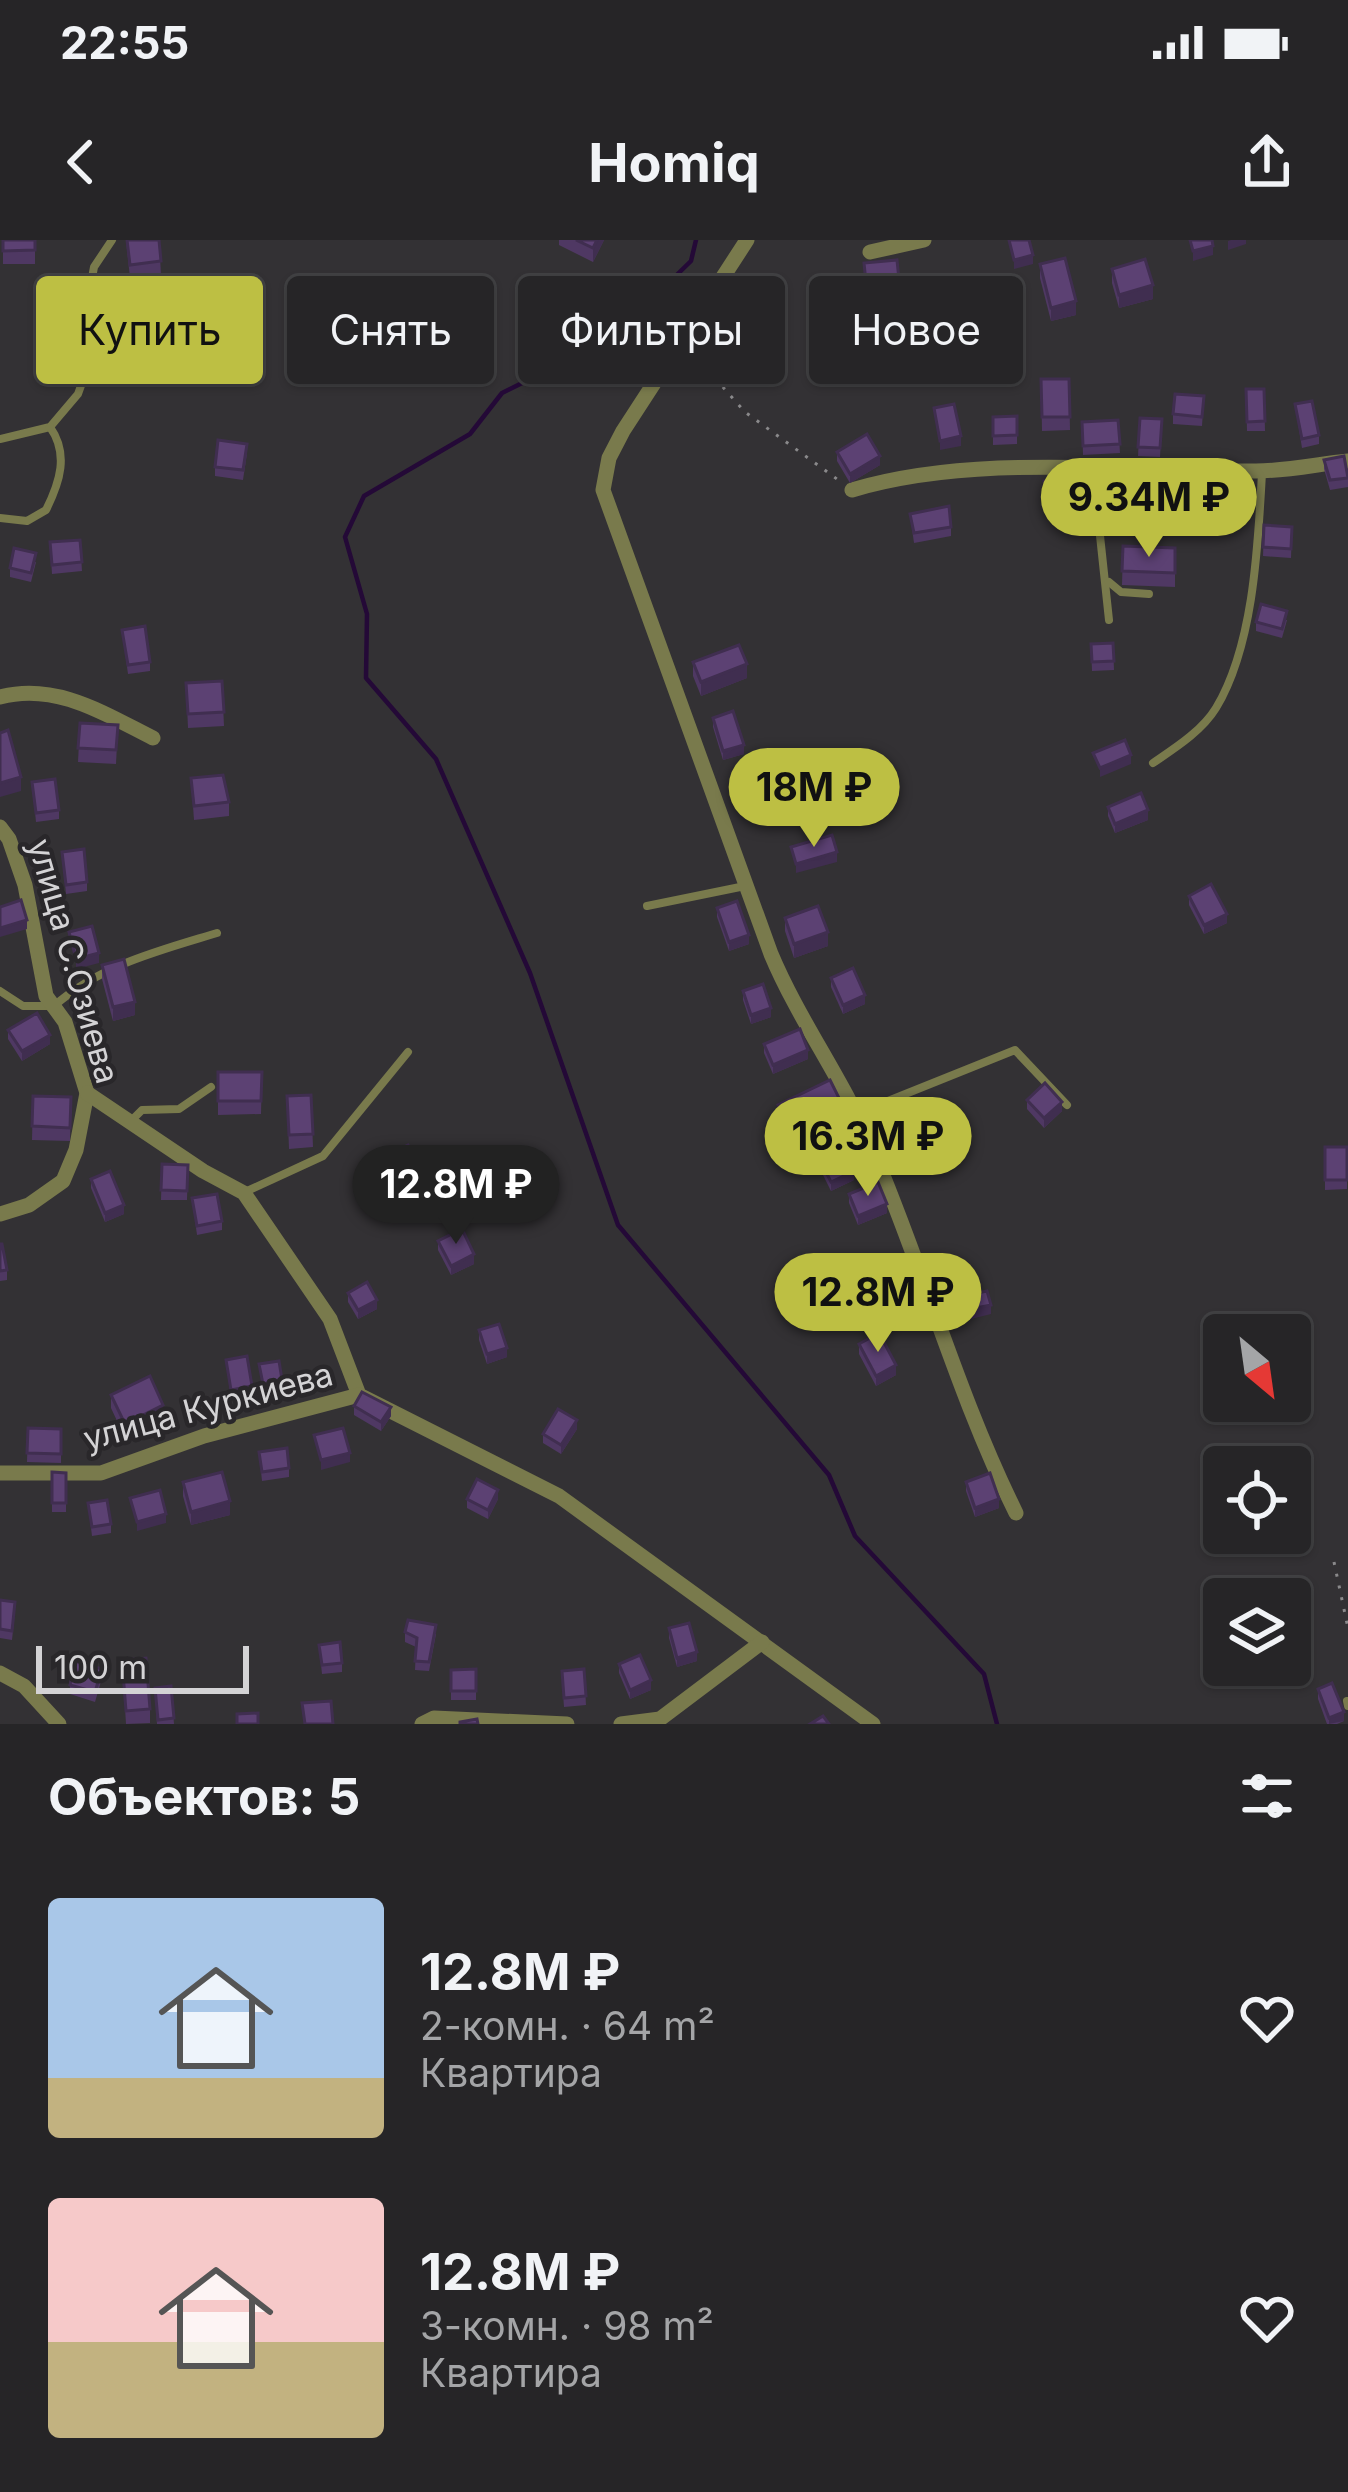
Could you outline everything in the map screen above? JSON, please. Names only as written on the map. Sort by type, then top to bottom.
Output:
[{"type":"street","points":[[725,276],[747,240]]},
{"type":"street","points":[[870,252],[924,240]]},
{"type":"street","points":[[655,384],[609,458],[603,490],[790,1000],[857,1113],[973,1421],[1016,1513]]},
{"type":"street","points":[[852,490],[913,475],[1093,468],[1262,471],[1348,460]]},
{"type":"street","points":[[0,697],[73,698],[153,738]]},
{"type":"street","name":"улица С.Озиева","points":[[0,827],[22,873],[46,996],[65,1022],[87,1094],[76,1150],[63,1181],[29,1205],[0,1214]]},
{"type":"street","points":[[87,1094],[203,1171],[244,1192],[329,1319],[359,1395],[559,1496],[873,1724]]},
{"type":"street","name":"улица Куркиева","points":[[0,1473],[101,1473],[204,1436],[359,1395]]},
{"type":"street","points":[[621,1724],[660,1719],[762,1642]]},
{"type":"street","points":[[0,1673],[25,1686],[59,1724]]},
{"type":"street","points":[[422,1724],[434,1718],[567,1724]]},
{"type":"lane","points":[[0,439],[50,428],[68,410],[84,381],[90,342],[83,322],[94,267],[112,240]]},
{"type":"lane","points":[[0,518],[27,521],[46,510],[62,458],[50,428]]},
{"type":"lane","points":[[1093,468],[1109,620]]},
{"type":"lane","points":[[1153,763],[1216,710],[1238,652],[1253,582],[1262,471]]},
{"type":"lane","points":[[1108,580],[1121,592],[1149,594]]},
{"type":"lane","points":[[647,906],[747,885]]},
{"type":"lane","points":[[0,991],[23,1006],[54,1006],[81,982],[103,971],[217,933]]},
{"type":"lane","points":[[857,1113],[1015,1050],[1067,1106]]},
{"type":"lane","points":[[244,1192],[323,1156],[408,1052]]},
{"type":"lane","points":[[130,1122],[141,1111],[179,1109],[211,1087]]},
{"type":"path","points":[[720,384],[746,412],[852,490]]},
{"type":"path","points":[[1334,1562],[1348,1628]]},
{"type":"building","points":[[3,240],[35,240],[35,250],[3,251]]},
{"type":"building","points":[[127,240],[159,240],[161,261],[130,265]]},
{"type":"building","points":[[1009,240],[1029,240],[1033,255],[1014,260]]},
{"type":"building","points":[[1190,240],[1212,240],[1213,246],[1193,251]]},
{"type":"building","points":[[1065,258],[1076,301],[1051,308],[1040,264]]},
{"type":"building","points":[[1145,259],[1153,285],[1119,295],[1112,269]]},
{"type":"building","points":[[897,260],[899,276],[865,276],[864,263]]},
{"type":"building","points":[[1041,379],[1069,379],[1070,417],[1042,417]]},
{"type":"building","points":[[1246,389],[1264,389],[1265,421],[1247,422]]},
{"type":"building","points":[[1175,394],[1204,396],[1202,417],[1173,414]]},
{"type":"building","points":[[1312,401],[1319,435],[1302,439],[1295,404]]},
{"type":"building","points":[[954,404],[961,436],[940,441],[934,408]]},
{"type":"building","points":[[1017,416],[1017,435],[993,436],[993,417]]},
{"type":"building","points":[[1140,418],[1162,419],[1160,448],[1138,447]]},
{"type":"building","points":[[1118,420],[1120,444],[1083,446],[1082,422]]},
{"type":"building","points":[[867,434],[880,456],[850,474],[837,452]]},
{"type":"building","points":[[218,440],[247,444],[243,470],[215,467]]},
{"type":"building","points":[[1344,456],[1348,478],[1330,480],[1324,460]]},
{"type":"building","points":[[1203,468],[1219,468],[1220,495],[1203,495]]},
{"type":"building","points":[[1168,471],[1169,495],[1143,497],[1141,472]]},
{"type":"building","points":[[1065,477],[1068,493],[1047,496],[1044,481]]},
{"type":"building","points":[[949,506],[951,527],[914,533],[910,514]]},
{"type":"building","points":[[1264,525],[1292,527],[1291,549],[1263,547]]},
{"type":"building","points":[[80,540],[82,562],[52,565],[50,542]]},
{"type":"building","points":[[1123,546],[1175,548],[1175,573],[1122,571]]},
{"type":"building","points":[[14,548],[36,553],[31,573],[10,568]]},
{"type":"building","points":[[1261,604],[1287,611],[1282,629],[1256,622]]},
{"type":"building","points":[[145,626],[150,662],[128,665],[122,630]]},
{"type":"building","points":[[1113,643],[1114,661],[1092,662],[1091,644]]},
{"type":"building","points":[[739,645],[747,664],[701,682],[693,662]]},
{"type":"building","points":[[222,681],[224,712],[188,714],[186,683]]},
{"type":"building","points":[[733,711],[744,745],[723,751],[713,718]]},
{"type":"building","points":[[80,723],[118,725],[116,750],[78,748]]},
{"type":"building","points":[[8,730],[21,777],[0,783],[0,733]]},
{"type":"building","points":[[1125,740],[1131,755],[1100,768],[1093,753]]},
{"type":"building","points":[[223,775],[229,802],[194,806],[191,778]]},
{"type":"building","points":[[55,779],[59,810],[36,813],[32,782]]},
{"type":"building","points":[[1141,793],[1148,810],[1115,824],[1108,807]]},
{"type":"building","points":[[832,835],[837,852],[796,864],[791,847]]},
{"type":"building","points":[[84,849],[87,882],[66,885],[62,852]]},
{"type":"building","points":[[1211,884],[1227,914],[1204,925],[1189,896]]},
{"type":"building","points":[[21,900],[27,920],[0,928],[0,907]]},
{"type":"building","points":[[737,901],[749,935],[729,942],[717,908]]},
{"type":"building","points":[[818,906],[828,932],[794,944],[785,918]]},
{"type":"building","points":[[92,926],[99,953],[76,959],[69,932]]},
{"type":"building","points":[[124,959],[135,1002],[113,1007],[102,965]]},
{"type":"building","points":[[853,968],[865,995],[843,1005],[831,978]]},
{"type":"building","points":[[763,984],[771,1008],[751,1015],[743,991]]},
{"type":"building","points":[[37,1013],[50,1035],[22,1051],[8,1030]]},
{"type":"building","points":[[800,1029],[808,1050],[773,1065],[764,1044]]},
{"type":"building","points":[[218,1072],[262,1072],[261,1101],[218,1101]]},
{"type":"building","points":[[830,1080],[842,1104],[790,1129],[778,1105]]},
{"type":"building","points":[[1045,1083],[1062,1102],[1044,1118],[1027,1100]]},
{"type":"building","points":[[311,1095],[313,1134],[289,1135],[287,1096]]},
{"type":"building","points":[[33,1096],[71,1097],[70,1128],[32,1126]]},
{"type":"building","points":[[408,1145],[424,1173],[405,1184],[389,1155]]},
{"type":"building","points":[[1325,1147],[1347,1147],[1347,1180],[1325,1180]]},
{"type":"building","points":[[845,1150],[854,1171],[831,1182],[821,1162]]},
{"type":"building","points":[[162,1164],[188,1165],[187,1191],[161,1190]]},
{"type":"building","points":[[110,1171],[124,1205],[105,1213],[91,1179]]},
{"type":"building","points":[[878,1182],[887,1204],[858,1216],[849,1194]]},
{"type":"building","points":[[217,1194],[222,1221],[197,1226],[192,1198]]},
{"type":"building","points":[[462,1229],[474,1254],[451,1266],[438,1241]]},
{"type":"building","points":[[0,1244],[7,1270],[0,1271]]},
{"type":"building","points":[[907,1267],[918,1298],[898,1306],[886,1275]]},
{"type":"building","points":[[367,1282],[377,1300],[358,1310],[348,1293]]},
{"type":"building","points":[[987,1291],[991,1305],[971,1309],[968,1295]]},
{"type":"building","points":[[499,1324],[507,1348],[487,1354],[479,1330]]},
{"type":"building","points":[[879,1333],[896,1365],[876,1376],[859,1344]]},
{"type":"building","points":[[247,1356],[252,1386],[231,1390],[226,1360]]},
{"type":"building","points":[[279,1361],[283,1386],[264,1389],[259,1364]]},
{"type":"building","points":[[150,1376],[163,1405],[125,1424],[111,1395]]},
{"type":"building","points":[[362,1392],[391,1407],[381,1422],[354,1406]]},
{"type":"building","points":[[558,1409],[577,1420],[561,1445],[543,1434]]},
{"type":"building","points":[[28,1428],[61,1429],[61,1454],[27,1453]]},
{"type":"building","points":[[343,1428],[350,1453],[321,1460],[314,1435]]},
{"type":"building","points":[[287,1448],[289,1468],[262,1472],[259,1452]]},
{"type":"building","points":[[52,1472],[66,1473],[66,1503],[52,1503]]},
{"type":"building","points":[[222,1472],[230,1501],[191,1512],[183,1482]]},
{"type":"building","points":[[990,1473],[999,1499],[975,1508],[966,1482]]},
{"type":"building","points":[[477,1479],[498,1490],[488,1510],[467,1499]]},
{"type":"building","points":[[160,1490],[166,1514],[137,1522],[130,1498]]},
{"type":"building","points":[[107,1500],[111,1524],[92,1527],[88,1503]]},
{"type":"building","points":[[0,1600],[15,1602],[12,1631],[0,1629]]},
{"type":"building","points":[[408,1620],[436,1625],[429,1662],[415,1661],[417,1638],[405,1632]]},
{"type":"building","points":[[689,1623],[697,1652],[677,1658],[669,1628]]},
{"type":"building","points":[[340,1642],[342,1663],[322,1665],[319,1645]]},
{"type":"building","points":[[640,1655],[651,1680],[630,1690],[619,1664]]},
{"type":"building","points":[[146,1658],[150,1709],[126,1711],[122,1660]]},
{"type":"building","points":[[76,1661],[102,1669],[95,1692],[70,1685]]},
{"type":"building","points":[[476,1669],[476,1691],[451,1691],[451,1670]]},
{"type":"building","points":[[584,1669],[586,1696],[564,1698],[562,1671]]},
{"type":"building","points":[[1332,1683],[1344,1712],[1329,1718],[1318,1689]]},
{"type":"building","points":[[171,1686],[174,1718],[158,1720],[155,1688]]},
{"type":"building","points":[[331,1701],[333,1724],[305,1724],[302,1703]]},
{"type":"building","points":[[258,1713],[258,1724],[237,1724],[237,1714]]},
{"type":"waterway","points":[[696,240],[691,261],[611,339],[502,393],[470,434],[364,496],[345,537],[367,614],[366,678],[436,759],[530,973],[618,1225],[829,1475],[855,1536],[984,1674],[997,1724]]}]
